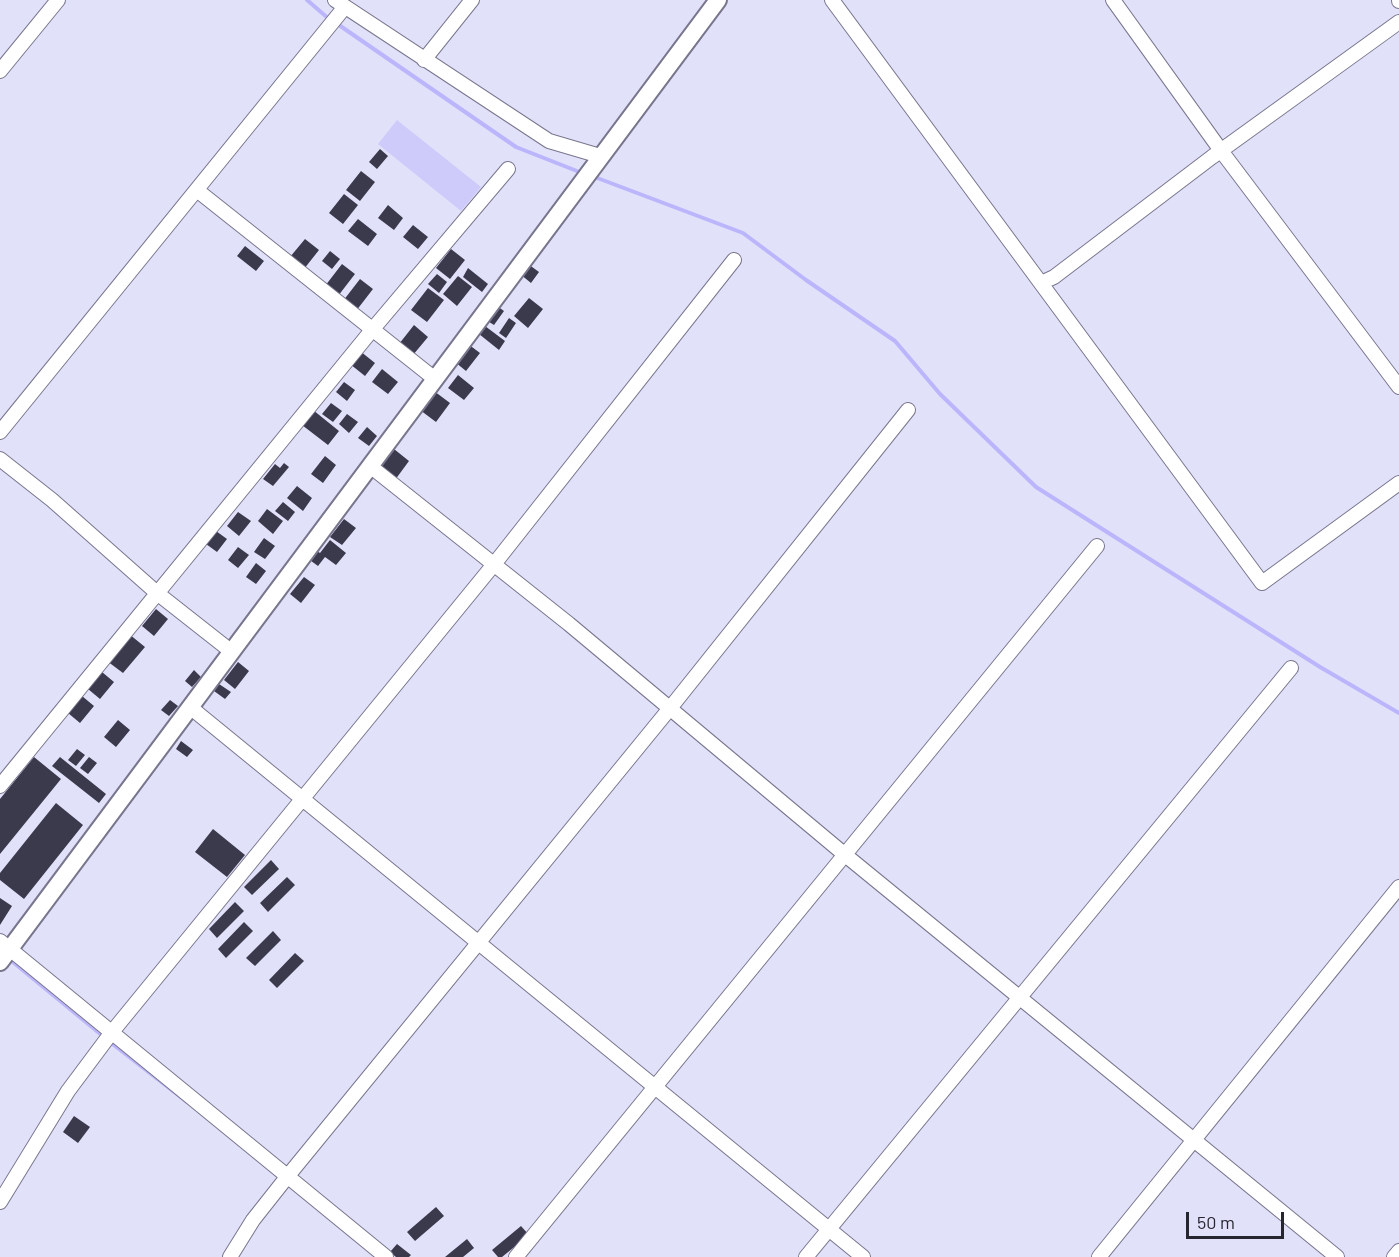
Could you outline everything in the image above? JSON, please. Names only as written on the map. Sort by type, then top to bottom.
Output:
[{"type":"street","points":[[0,71],[58,0]]},
{"type":"street","points":[[424,60],[472,0]]},
{"type":"street","points":[[386,1257],[112,1032],[3,951],[232,652],[718,0]]},
{"type":"street","points":[[832,0],[1262,583],[1399,483]]},
{"type":"street","points":[[1113,0],[1222,152],[1399,387]]},
{"type":"street","points":[[0,432],[198,191],[340,4],[549,141],[600,156]]},
{"type":"street","points":[[1041,283],[1054,277],[1399,22]]},
{"type":"street","points":[[0,786],[372,330],[508,169]]},
{"type":"street","points":[[198,191],[435,379]]},
{"type":"street","points":[[0,1202],[68,1091],[112,1032],[495,563],[734,260]]},
{"type":"street","points":[[230,1257],[253,1220],[287,1177],[671,707],[908,410]]},
{"type":"street","points":[[0,459],[52,500],[157,593],[232,652]]},
{"type":"street","points":[[370,466],[495,563],[671,707],[844,854],[1337,1257]]},
{"type":"street","points":[[516,1257],[1097,546]]},
{"type":"street","points":[[806,1257],[1291,668]]},
{"type":"street","points":[[190,707],[863,1257]]},
{"type":"street","points":[[1099,1257],[1399,887]]},
{"type":"street","points":[[1394,1257],[1399,1251]]},
{"type":"shaded area","points":[[397,120],[481,187],[461,211],[378,144]]},
{"type":"building","points":[[380,149],[388,156],[377,169],[369,162]]},
{"type":"building","points":[[361,171],[375,182],[360,201],[346,190]]},
{"type":"building","points":[[344,194],[358,205],[343,224],[329,213]]},
{"type":"building","points":[[388,205],[403,218],[394,230],[378,218]]},
{"type":"building","points":[[358,219],[377,234],[368,246],[348,231]]},
{"type":"building","points":[[413,225],[428,237],[418,249],[403,237]]},
{"type":"building","points":[[305,239],[319,250],[304,269],[290,257]]},
{"type":"building","points":[[245,246],[264,261],[256,271],[237,256]]},
{"type":"building","points":[[451,249],[465,260],[450,279],[436,268]]},
{"type":"building","points":[[330,251],[340,259],[332,269],[322,261]]},
{"type":"building","points":[[342,264],[355,274],[338,296],[325,286]]},
{"type":"building","points":[[528,264],[539,272],[531,283],[520,274]]},
{"type":"building","points":[[468,268],[488,284],[482,292],[463,277]]},
{"type":"building","points":[[437,274],[447,282],[439,293],[428,284]]},
{"type":"building","points":[[458,276],[472,287],[457,306],[443,294]]},
{"type":"building","points":[[360,279],[373,289],[356,311],[343,301]]},
{"type":"building","points":[[428,288],[444,300],[427,322],[411,310]]},
{"type":"building","points":[[529,298],[543,309],[528,328],[514,316]]},
{"type":"building","points":[[497,306],[504,311],[494,325],[486,320]]},
{"type":"building","points":[[509,318],[516,323],[506,338],[499,333]]},
{"type":"building","points":[[414,325],[428,337],[413,355],[399,344]]},
{"type":"building","points":[[485,326],[505,341],[499,350],[479,334]]},
{"type":"building","points":[[468,344],[480,353],[466,371],[455,362]]},
{"type":"building","points":[[360,351],[375,363],[365,376],[350,364]]},
{"type":"building","points":[[382,369],[398,382],[388,394],[372,382]]},
{"type":"building","points":[[458,375],[474,388],[464,400],[448,388]]},
{"type":"building","points":[[344,382],[355,390],[347,401],[336,392]]},
{"type":"building","points":[[434,391],[450,403],[436,422],[420,410]]},
{"type":"building","points":[[331,403],[342,411],[333,422],[322,414]]},
{"type":"building","points":[[313,410],[339,431],[328,445],[302,425]]},
{"type":"building","points":[[347,414],[358,422],[349,433],[339,424]]},
{"type":"building","points":[[367,427],[377,436],[369,446],[358,438]]},
{"type":"building","points":[[394,449],[409,461],[395,480],[380,468]]},
{"type":"building","points":[[325,456],[336,465],[323,483],[311,474]]},
{"type":"building","points":[[284,463],[289,467],[273,486],[263,479],[275,464],[280,468]]},
{"type":"building","points":[[297,486],[312,498],[303,511],[287,498]]},
{"type":"building","points":[[283,502],[295,512],[288,521],[275,511]]},
{"type":"building","points":[[267,509],[283,521],[273,534],[258,521]]},
{"type":"building","points":[[238,512],[251,521],[239,536],[227,526]]},
{"type":"building","points":[[344,519],[356,528],[342,545],[330,537]]},
{"type":"building","points":[[216,531],[227,539],[217,552],[206,544]]},
{"type":"building","points":[[264,538],[275,546],[265,559],[254,552]]},
{"type":"building","points":[[330,540],[346,553],[336,565],[325,557],[318,566],[307,558],[314,549],[320,553]]},
{"type":"building","points":[[238,547],[249,555],[238,568],[228,560]]},
{"type":"building","points":[[256,563],[266,571],[256,584],[246,577]]},
{"type":"building","points":[[304,577],[315,585],[301,603],[290,594]]},
{"type":"building","points":[[156,609],[168,619],[154,636],[142,626]]},
{"type":"building","points":[[129,634],[145,647],[123,673],[107,661]]},
{"type":"building","points":[[238,662],[249,671],[235,689],[224,680]]},
{"type":"building","points":[[194,670],[201,677],[192,687],[185,681]]},
{"type":"building","points":[[102,672],[114,682],[100,699],[88,689]]},
{"type":"building","points":[[219,684],[231,692],[225,699],[214,691]]},
{"type":"building","points":[[82,696],[94,706],[80,723],[68,713]]},
{"type":"building","points":[[170,700],[178,706],[169,716],[161,710]]},
{"type":"building","points":[[118,720],[130,730],[116,747],[104,737]]},
{"type":"building","points":[[181,741],[193,750],[187,757],[176,749]]},
{"type":"building","points":[[77,749],[85,755],[76,766],[68,760]]},
{"type":"building","points":[[34,757],[61,779],[0,854],[0,799]]},
{"type":"building","points":[[60,757],[106,794],[99,803],[52,766]]},
{"type":"building","points":[[89,757],[97,763],[88,774],[80,768]]},
{"type":"building","points":[[56,803],[83,825],[24,899],[0,880],[0,873]]},
{"type":"building","points":[[213,829],[245,855],[227,877],[195,852]]},
{"type":"building","points":[[271,860],[279,869],[252,895],[244,887]]},
{"type":"building","points":[[287,877],[295,885],[268,912],[260,903]]},
{"type":"building","points":[[0,898],[12,906],[0,925]]},
{"type":"building","points":[[235,902],[244,911],[217,938],[209,929]]},
{"type":"building","points":[[244,922],[253,931],[226,958],[218,949]]},
{"type":"building","points":[[273,931],[281,940],[255,966],[246,958]]},
{"type":"building","points":[[295,953],[304,961],[277,988],[269,980]]},
{"type":"building","points":[[74,1116],[90,1127],[78,1143],[63,1132]]},
{"type":"building","points":[[436,1207],[444,1216],[415,1241],[407,1232]]},
{"type":"building","points":[[521,1226],[529,1235],[502,1257],[498,1257],[492,1250]]},
{"type":"building","points":[[467,1239],[474,1248],[463,1257],[445,1257]]},
{"type":"building","points":[[397,1244],[411,1255],[396,1257],[390,1252]]},
{"type":"waterway","points":[[307,0],[329,19]]},
{"type":"waterway","points":[[336,23],[516,147],[582,173]]},
{"type":"waterway","points":[[592,176],[743,233],[806,280],[895,341],[940,394],[1036,487],[1320,667],[1399,713]]},
{"type":"waterway","points":[[8,958],[104,1037]]},
{"type":"waterway","points":[[110,1042],[187,1102]]}]
